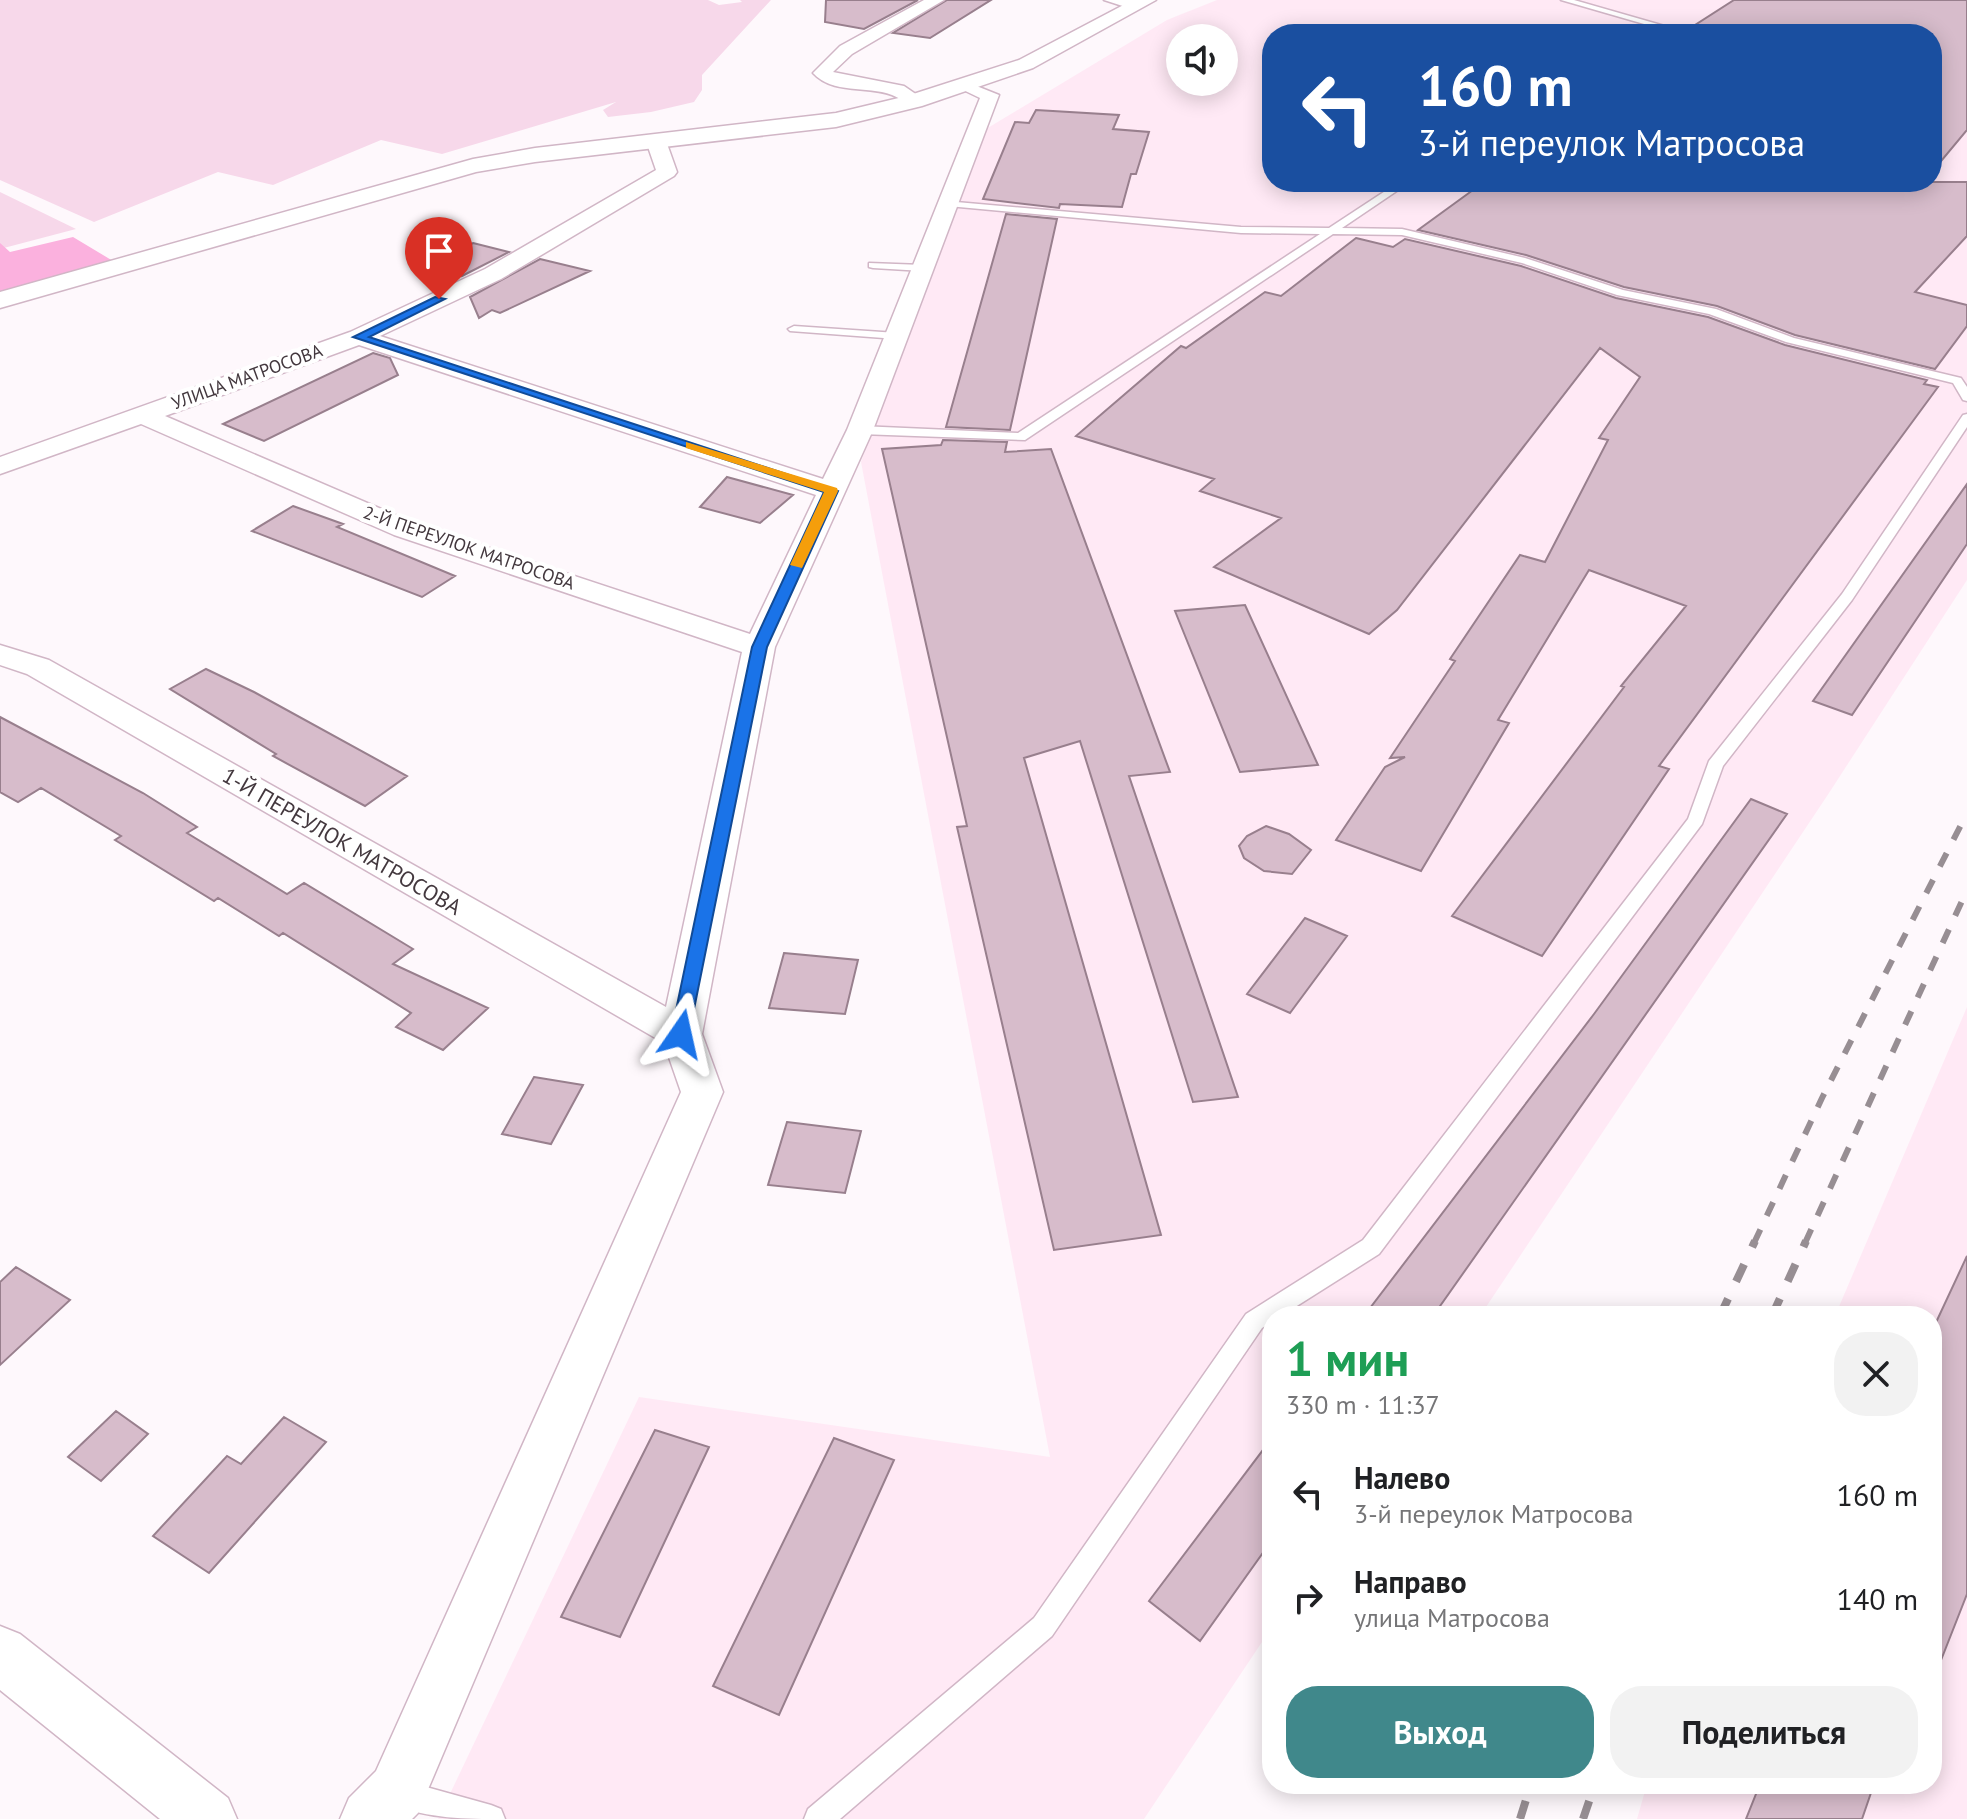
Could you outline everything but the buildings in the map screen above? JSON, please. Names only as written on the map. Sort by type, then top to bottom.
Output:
[{"type":"main road","points":[[0,300],[473,166],[836,120],[914,101],[1026,64],[1095,29],[1131,2]]},
{"type":"street","points":[[914,101],[898,90],[837,81],[822,73],[846,50],[936,0]]},
{"type":"street","points":[[370,1819],[397,1792],[702,1092],[681,1034],[759,647],[860,430],[990,95],[964,86]]},
{"type":"street","name":"УЛИЦА МАТРОСОВА","points":[[0,466],[359,337],[493,274],[667,172],[656,141]]},
{"type":"street","points":[[359,337],[832,491]]},
{"type":"street","name":"2-Й ПЕРЕУЛОК МАТРОСОВА","points":[[141,415],[404,529],[759,647]]},
{"type":"street","name":"1-Й ПЕРЕУЛОК МАТРОСОВА","points":[[0,655],[38,667],[681,1034]]},
{"type":"street","points":[[0,1654],[207,1819]]},
{"type":"lane","points":[[1565,0],[1653,24]]},
{"type":"lane","points":[[860,430],[1021,437],[1390,192]]},
{"type":"lane","points":[[948,203],[1241,230],[1402,232],[1525,261],[1621,293],[1712,311],[1790,340],[1957,381],[1967,397]]},
{"type":"lane","points":[[873,265],[923,268]]},
{"type":"lane","points":[[794,329],[897,336]]},
{"type":"lane","points":[[1278,1306],[1371,1247],[1696,820],[1715,765],[1847,597],[1967,418]]},
{"type":"lane","points":[[818,1819],[1043,1627],[1254,1321],[1262,1316]]},
{"type":"lane","points":[[397,1792],[491,1819]]},
{"type":"shaded area","points":[[0,0],[708,0],[719,5],[742,2],[740,0],[771,0],[702,75],[702,90],[694,102],[651,112],[608,117],[603,110],[616,102],[442,154],[381,140],[273,185],[218,172],[94,222],[0,180]]},
{"type":"shaded area","points":[[1217,0],[1967,0],[1967,580],[1829,793],[1487,1306],[1262,1306],[1262,1642],[1144,1819],[438,1819],[639,1397],[1050,1457],[861,462],[981,132],[1167,20]]},
{"type":"shaded area","points":[[0,192],[76,229],[0,249]]},
{"type":"shaded area","points":[[73,237],[113,261],[0,293],[0,243],[10,252]]},
{"type":"shaded area","points":[[1967,1007],[1967,1819],[1637,1819],[1644,1794],[1942,1794],[1942,1306],[1839,1306]]},
{"type":"railway","points":[[1754,1243],[1822,1098],[1967,813]]},
{"type":"railway","points":[[1805,1243],[1967,890]]},
{"type":"railway","points":[[1725,1306],[1755,1241]]},
{"type":"railway","points":[[1777,1306],[1806,1241]]},
{"type":"railway","points":[[1520,1819],[1528,1794]]},
{"type":"railway","points":[[1583,1819],[1592,1794]]},
{"type":"slow traffic","points":[[691,445],[832,491],[797,565]]},
{"type":"route","points":[[439,299],[359,337],[832,491],[759,647],[681,1034]]}]
